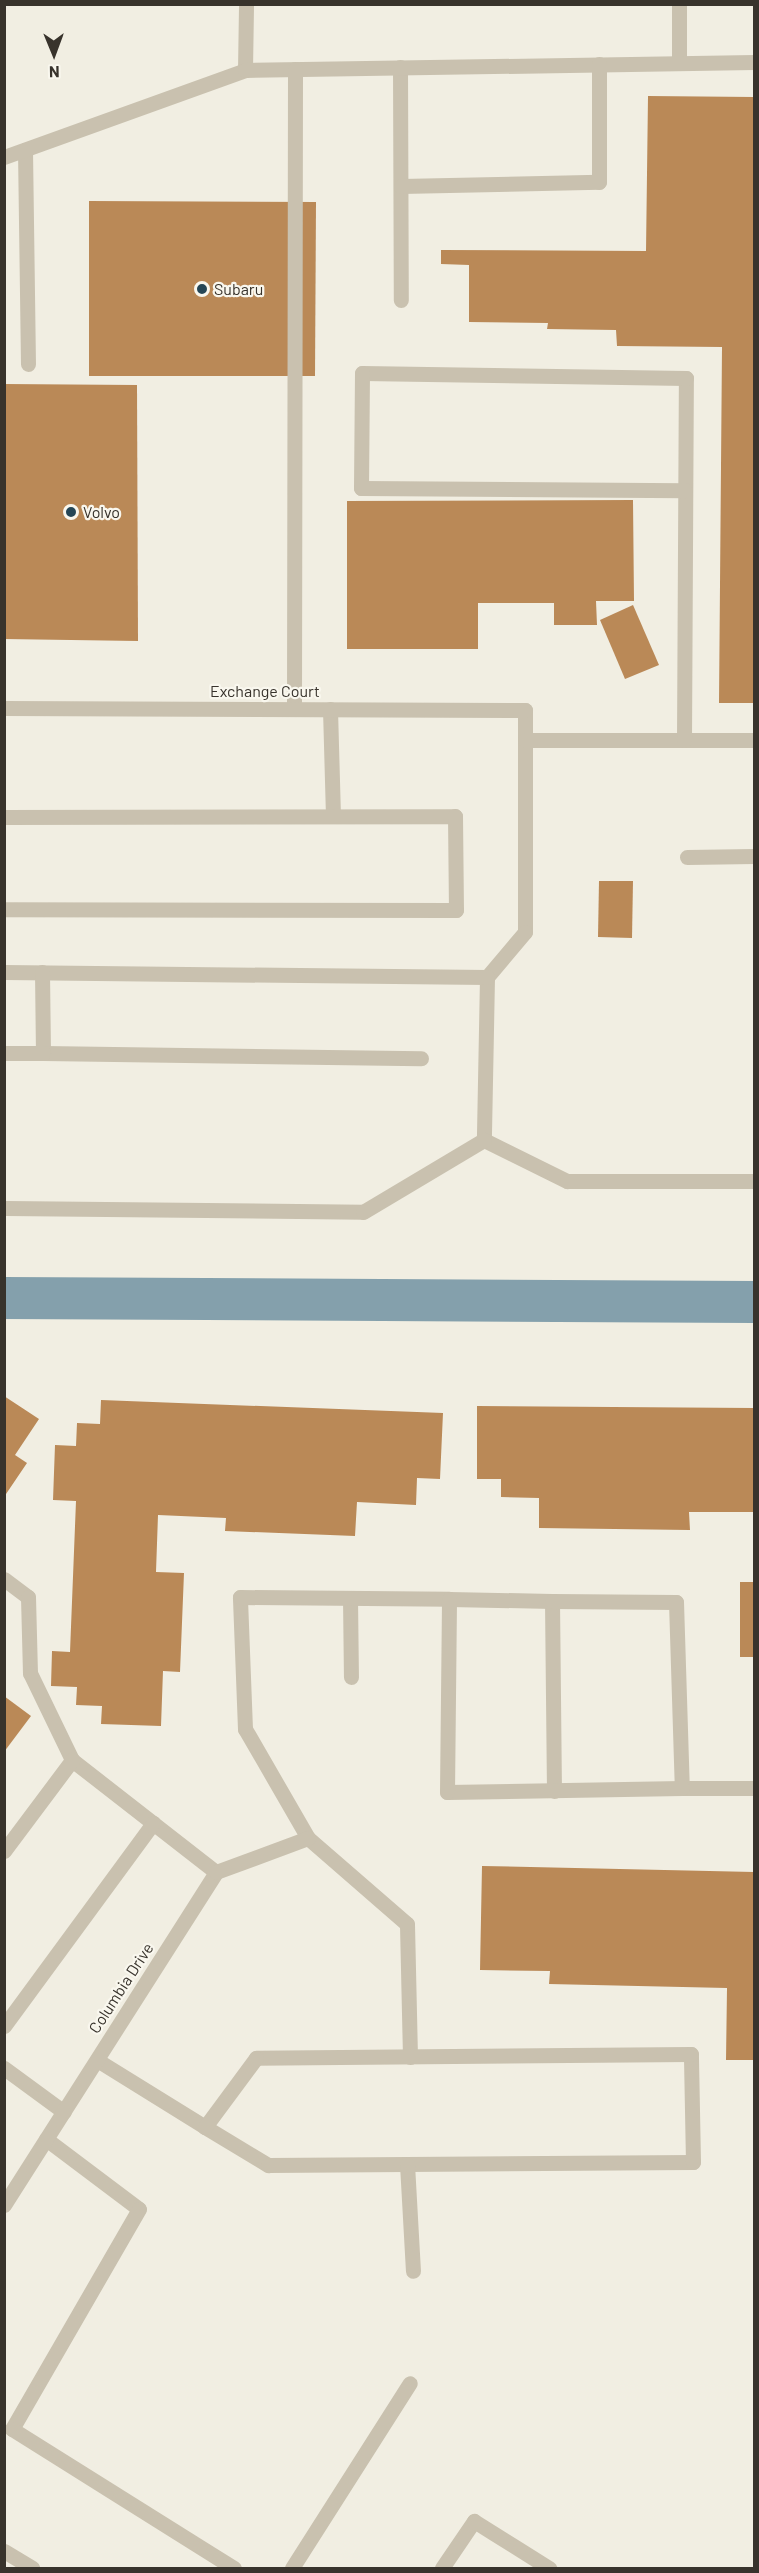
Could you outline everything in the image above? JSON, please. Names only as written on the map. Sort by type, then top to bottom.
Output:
[{"type":"street","points":[[245,70],[246,4]]},
{"type":"street","points":[[678,63],[679,4]]},
{"type":"street","points":[[4,157],[245,70],[754,62]]},
{"type":"street","points":[[400,186],[599,182],[599,64]]},
{"type":"street","points":[[400,67],[401,300]]},
{"type":"street","points":[[294,709],[295,69]]},
{"type":"street","points":[[25,150],[28,364]]},
{"type":"street","points":[[684,740],[686,378],[362,373],[361,488],[685,490]]},
{"type":"street","name":"Exchange Court","points":[[4,708],[525,710],[525,740]]},
{"type":"street","points":[[330,709],[333,814]]},
{"type":"street","points":[[484,1140],[487,977],[525,932],[525,740],[754,740]]},
{"type":"street","points":[[4,817],[333,814],[455,816],[456,910],[4,909]]},
{"type":"street","points":[[687,857],[754,856]]},
{"type":"street","points":[[4,972],[487,977]]},
{"type":"street","points":[[42,972],[43,1053]]},
{"type":"street","points":[[4,1053],[421,1058]]},
{"type":"street","points":[[484,1140],[567,1181],[754,1181]]},
{"type":"street","points":[[6,1208],[363,1212],[484,1140]]},
{"type":"street","points":[[4,1579],[28,1597],[30,1673],[72,1760],[216,1872],[308,1838]]},
{"type":"street","points":[[410,2057],[407,1924],[308,1838],[245,1729],[240,1596],[676,1602],[682,1788]]},
{"type":"street","points":[[350,1598],[351,1677]]},
{"type":"street","points":[[449,1599],[447,1792],[754,1788]]},
{"type":"street","points":[[552,1600],[554,1791]]},
{"type":"street","points":[[4,1851],[72,1760]]},
{"type":"street","points":[[4,2026],[153,1823]]},
{"type":"street","name":"Columbia Drive","points":[[4,2205],[216,1872]]},
{"type":"street","points":[[97,2060],[205,2127],[268,2165],[693,2162],[691,2054],[256,2058],[205,2127]]},
{"type":"street","points":[[4,2068],[64,2112]]},
{"type":"street","points":[[46,2139],[139,2209],[12,2428],[234,2568]]},
{"type":"street","points":[[406,2164],[413,2271]]},
{"type":"street","points":[[292,2568],[410,2383]]},
{"type":"street","points":[[442,2568],[474,2521],[549,2568]]},
{"type":"street","points":[[4,2551],[32,2568]]},
{"type":"building","points":[[648,96],[754,97],[754,703],[719,703],[722,347],[617,346],[616,330],[547,329],[548,323],[469,322],[469,265],[441,264],[441,250],[646,251]]},
{"type":"building","name":"Subaru","points":[[89,201],[316,202],[315,376],[89,376]]},
{"type":"building","name":"Volvo","points":[[4,384],[137,385],[138,641],[4,639]]},
{"type":"building","points":[[633,500],[634,601],[596,601],[597,625],[554,625],[554,603],[478,603],[478,649],[347,649],[347,501]]},
{"type":"building","points":[[633,605],[659,665],[625,679],[600,620]]},
{"type":"building","points":[[599,881],[633,881],[632,938],[598,937]]},
{"type":"building","points":[[4,1396],[39,1419],[15,1455],[27,1463],[4,1497]]},
{"type":"building","points":[[101,1400],[443,1413],[440,1479],[417,1478],[416,1505],[357,1502],[355,1536],[225,1531],[226,1518],[158,1515],[156,1572],[184,1573],[180,1672],[163,1671],[161,1726],[101,1724],[102,1706],[76,1705],[77,1687],[51,1686],[52,1651],[70,1652],[76,1501],[53,1500],[55,1445],[76,1446],[77,1423],[100,1424]]},
{"type":"building","points":[[477,1406],[754,1408],[754,1512],[689,1512],[690,1530],[539,1528],[539,1498],[501,1497],[501,1479],[477,1479]]},
{"type":"building","points":[[740,1582],[754,1582],[754,1657],[740,1657]]},
{"type":"building","points":[[4,1696],[31,1716],[4,1752]]},
{"type":"building","points":[[482,1866],[754,1872],[754,2060],[726,2060],[727,1988],[549,1984],[550,1971],[480,1970]]},
{"type":"waterway","points":[[4,1298],[754,1302]]},
{"type":"place","name":"Subaru","points":[[202,289]]},
{"type":"place","name":"Volvo","points":[[71,512]]}]
